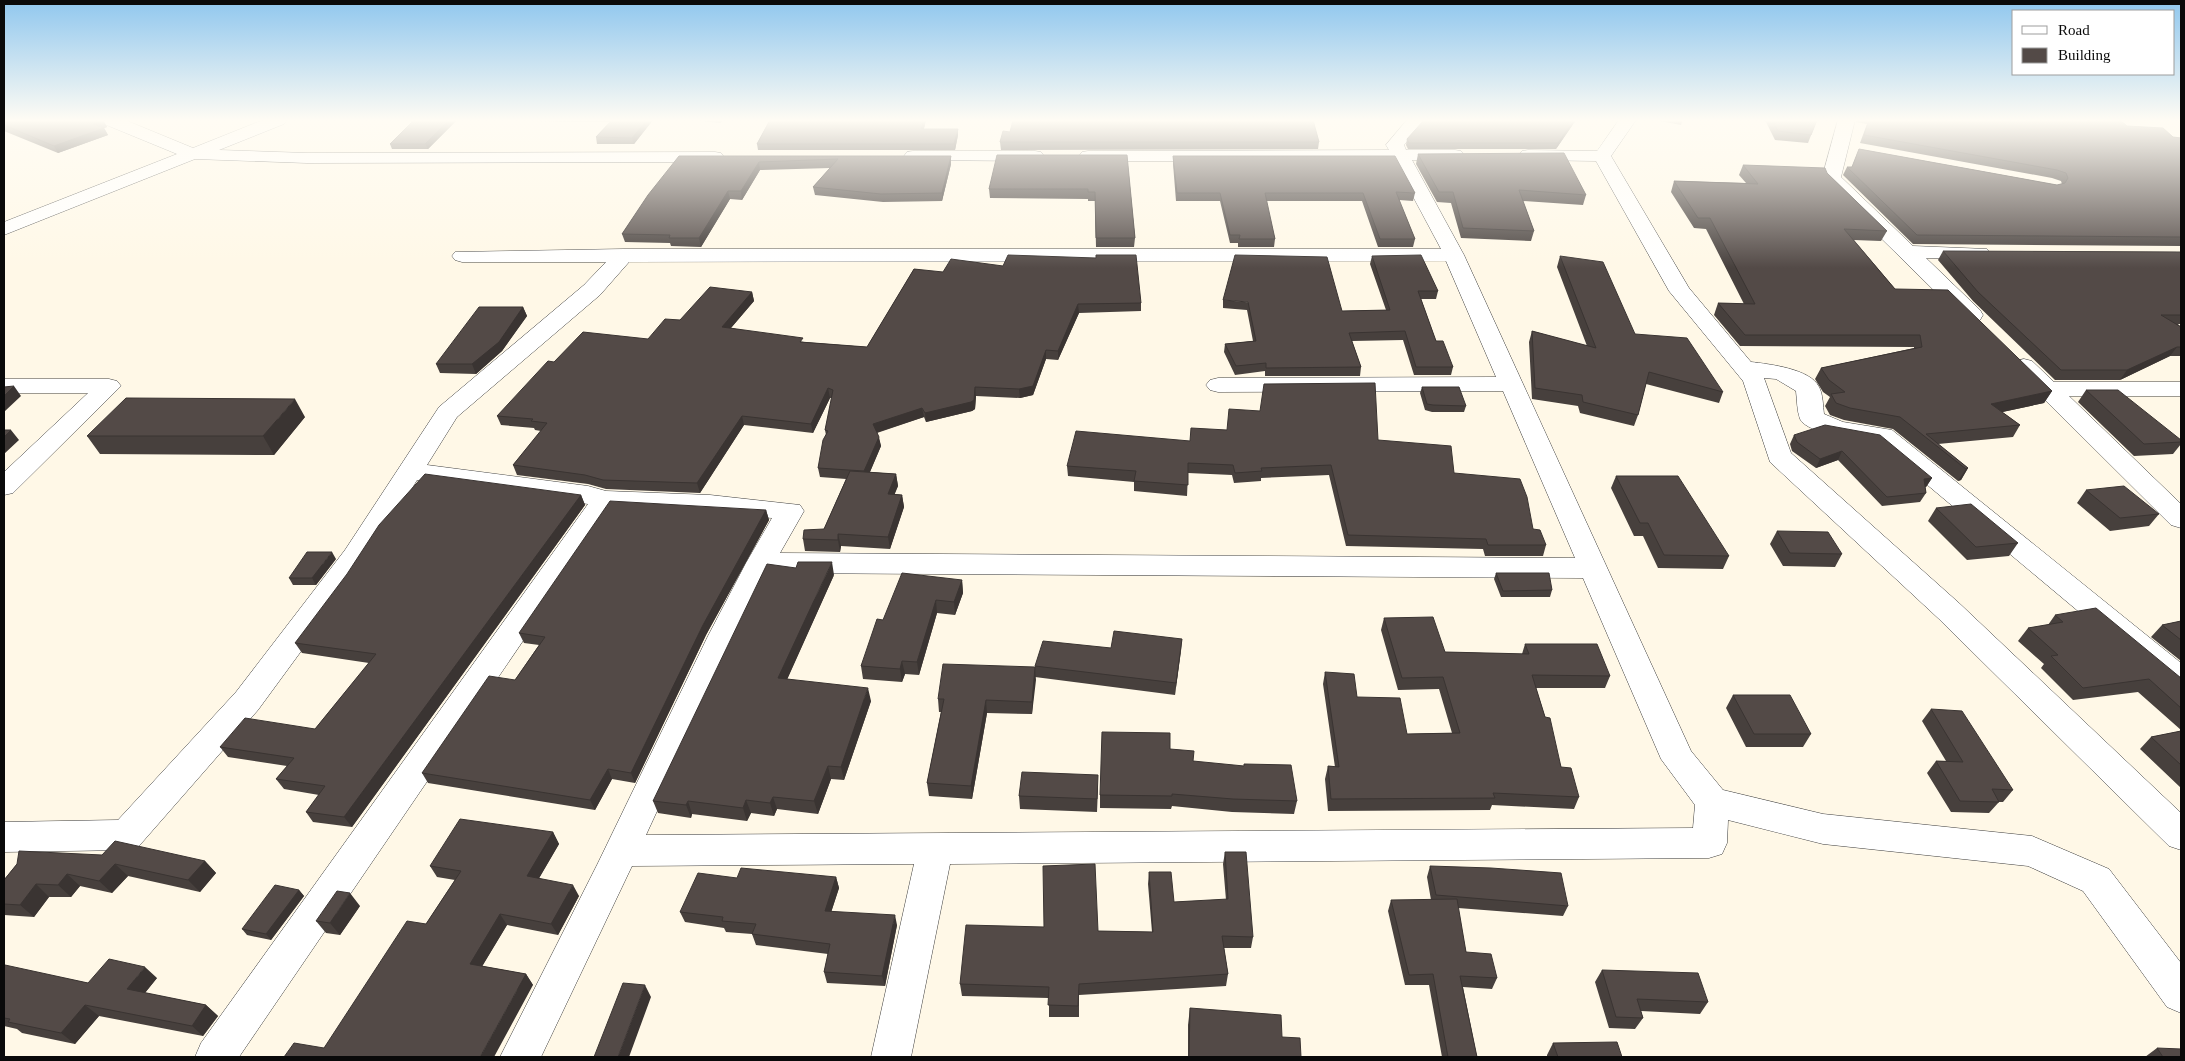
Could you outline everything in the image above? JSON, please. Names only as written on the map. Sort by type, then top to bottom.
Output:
[{"type":"street","points":[[4,229],[154,170]]},
{"type":"street","points":[[1409,170],[1454,255],[1678,759],[1712,802],[1823,829],[2032,851],[2096,880],[2181,994]]},
{"type":"street","points":[[1610,170],[1680,291],[1754,380],[1779,456],[1949,611],[2181,835]]},
{"type":"street","points":[[1836,170],[1831,178],[1985,327]]},
{"type":"street","points":[[1908,252],[1996,253]]},
{"type":"street","points":[[4,837],[127,835],[247,700],[355,557],[448,412],[592,290],[624,255]]},
{"type":"street","points":[[462,256],[1454,255]]},
{"type":"street","points":[[2013,355],[2181,519]]},
{"type":"street","points":[[1744,368],[1782,373],[1808,388],[1812,418],[1838,429],[1883,435],[2181,680]]},
{"type":"street","points":[[1218,385],[1512,384]]},
{"type":"street","points":[[4,386],[110,386],[4,486]]},
{"type":"street","points":[[2048,389],[2181,389]]},
{"type":"street","points":[[409,471],[588,495],[605,500],[710,504],[790,511],[760,564],[667,749],[621,851],[520,1057]]},
{"type":"street","points":[[215,1057],[605,500]]},
{"type":"street","points":[[760,564],[1594,568]]},
{"type":"street","points":[[621,851],[1709,843],[1712,802]]},
{"type":"street","points":[[890,1057],[935,848]]},
{"type":"building","points":[[668,170],[754,170],[741,191],[728,191],[699,238],[669,238],[670,235],[622,234],[648,195]]},
{"type":"building","points":[[829,170],[948,170],[942,193],[881,194],[813,187]]},
{"type":"building","points":[[994,170],[1128,170],[1135,238],[1096,238],[1095,192],[1088,192],[1088,189],[989,189]]},
{"type":"building","points":[[1174,170],[1402,170],[1415,193],[1396,192],[1415,239],[1380,239],[1363,193],[1265,193],[1275,239],[1239,239],[1240,235],[1230,235],[1220,193],[1177,193]]},
{"type":"building","points":[[1427,170],[1573,170],[1586,195],[1519,190],[1534,231],[1463,228],[1453,192],[1439,192]]},
{"type":"building","points":[[1747,170],[1826,170],[1887,231],[1844,229],[1895,289],[1948,290],[2052,391],[1991,404],[2020,425],[1926,434],[1968,468],[1966,469],[1900,417],[1850,408],[1836,403],[1831,394],[1845,392],[1829,380],[1821,368],[1922,347],[1920,335],[1745,335],[1718,303],[1755,304],[1710,218],[1698,218],[1674,181],[1758,184]]},
{"type":"building","points":[[1850,170],[1972,170],[2057,185],[2065,183],[2068,178],[2066,173],[2054,170],[2181,170],[2181,237],[1917,235]]},
{"type":"building","points":[[1943,251],[2181,252],[2181,315],[2161,315],[2181,327],[2181,347],[2177,347],[2127,370],[2061,370],[1978,292]]},
{"type":"building","points":[[1008,255],[1096,258],[1096,255],[1136,255],[1141,303],[1078,304],[1058,351],[1046,350],[1033,386],[1019,389],[975,387],[974,400],[971,402],[925,413],[922,408],[873,424],[879,437],[864,471],[818,468],[823,440],[828,431],[825,430],[833,390],[828,388],[811,424],[742,416],[697,483],[603,480],[585,475],[513,465],[547,423],[531,421],[533,419],[497,416],[548,361],[554,362],[583,332],[648,339],[665,319],[680,320],[710,287],[752,292],[722,327],[803,338],[800,342],[867,347],[914,269],[943,272],[951,259],[1003,266]]},
{"type":"building","points":[[1235,255],[1327,257],[1342,311],[1390,310],[1372,256],[1421,255],[1438,291],[1418,291],[1436,341],[1443,341],[1453,367],[1416,367],[1405,331],[1349,333],[1361,367],[1266,368],[1266,363],[1236,366],[1225,344],[1256,341],[1248,302],[1223,300]]},
{"type":"building","points":[[1560,256],[1603,262],[1635,334],[1687,338],[1723,392],[1649,372],[1638,415],[1583,402],[1582,395],[1535,388],[1532,331],[1596,348]]},
{"type":"building","points":[[479,307],[523,307],[499,342],[472,364],[436,364]]},
{"type":"building","points":[[1375,383],[1378,440],[1451,446],[1454,473],[1520,479],[1527,497],[1533,529],[1540,530],[1546,545],[1488,545],[1486,539],[1348,535],[1331,465],[1261,468],[1262,471],[1235,473],[1233,465],[1188,463],[1188,485],[1134,481],[1136,471],[1067,466],[1076,431],[1190,441],[1191,428],[1227,430],[1229,409],[1260,411],[1264,384]]},
{"type":"building","points":[[14,386],[4,396],[4,387]]},
{"type":"building","points":[[1422,387],[1459,387],[1466,406],[1427,404]]},
{"type":"building","points":[[2086,390],[2118,390],[2181,440],[2181,442],[2144,444]]},
{"type":"building","points":[[126,398],[295,399],[263,436],[87,436]]},
{"type":"building","points":[[1825,425],[1880,435],[1932,478],[1924,479],[1926,493],[1887,497],[1842,451],[1820,459],[1797,442],[1794,435]]},
{"type":"building","points":[[4,430],[11,430],[4,437]]},
{"type":"building","points":[[850,471],[896,474],[888,494],[902,495],[888,537],[838,534],[838,540],[803,539],[804,530],[824,529]]},
{"type":"building","points":[[425,474],[581,495],[344,817],[306,812],[325,786],[276,779],[294,758],[220,747],[245,718],[315,729],[376,654],[295,643],[347,574],[379,525]]},
{"type":"building","points":[[1616,476],[1678,476],[1729,556],[1664,555],[1648,523],[1640,523]]},
{"type":"building","points":[[2124,486],[2159,514],[2120,518],[2086,490]]},
{"type":"building","points":[[610,501],[766,510],[703,625],[631,773],[608,769],[590,800],[422,773],[489,676],[515,680],[545,637],[519,633]]},
{"type":"building","points":[[1971,504],[2018,543],[1976,547],[1936,508]]},
{"type":"building","points":[[1777,531],[1828,532],[1842,554],[1790,553]]},
{"type":"building","points":[[307,552],[332,552],[312,578],[289,578]]},
{"type":"building","points":[[798,562],[832,562],[778,678],[868,688],[841,767],[828,766],[814,801],[773,797],[770,803],[746,800],[743,808],[688,801],[686,805],[653,801],[767,564],[796,568]]},
{"type":"building","points":[[902,573],[962,580],[954,602],[936,600],[917,662],[902,661],[900,669],[861,666],[877,619],[883,620]]},
{"type":"building","points":[[1496,573],[1549,573],[1552,590],[1503,591]]},
{"type":"building","points":[[2096,608],[2181,678],[2181,708],[2149,679],[2083,688],[2051,656],[2058,655],[2028,628],[2063,622],[2055,615]]},
{"type":"building","points":[[1433,617],[1445,652],[1529,654],[1525,644],[1597,644],[1610,676],[1532,675],[1545,717],[1550,718],[1561,767],[1571,768],[1579,797],[1493,793],[1495,798],[1331,799],[1328,766],[1339,767],[1325,672],[1354,674],[1357,697],[1400,698],[1407,734],[1460,733],[1443,677],[1402,678],[1384,618]]},
{"type":"building","points":[[2181,621],[2181,640],[2162,625]]},
{"type":"building","points":[[1114,631],[1182,639],[1176,683],[1035,666],[1043,641],[1111,648]]},
{"type":"building","points":[[943,664],[1035,667],[1032,702],[986,700],[971,786],[927,783],[944,699],[938,699]]},
{"type":"building","points":[[1733,695],[1790,695],[1811,734],[1754,734]]},
{"type":"building","points":[[1931,709],[1962,711],[2013,790],[1992,789],[1999,802],[1960,801],[1936,761],[1963,762]]},
{"type":"building","points":[[2181,731],[2181,765],[2151,737]]},
{"type":"building","points":[[1102,732],[1170,733],[1170,749],[1194,751],[1193,761],[1244,766],[1244,764],[1291,765],[1297,801],[1233,799],[1172,794],[1172,796],[1100,795]]},
{"type":"building","points":[[1022,772],[1098,775],[1097,799],[1019,796]]},
{"type":"building","points":[[460,819],[553,832],[527,876],[573,885],[551,924],[500,914],[470,964],[526,974],[480,1057],[284,1057],[294,1043],[324,1048],[407,921],[426,924],[461,871],[430,866]]},
{"type":"building","points":[[115,841],[205,861],[188,880],[115,864],[99,881],[67,874],[58,885],[36,884],[20,905],[4,904],[4,880],[17,864],[19,851],[102,855]]},
{"type":"building","points":[[1225,852],[1246,852],[1253,937],[1222,936],[1228,974],[1079,984],[1078,1006],[1048,1005],[1049,987],[960,984],[966,925],[1044,927],[1043,866],[1095,864],[1098,931],[1153,932],[1149,872],[1171,872],[1174,902],[1228,899]]},
{"type":"building","points":[[1430,866],[1561,873],[1568,906],[1436,895]]},
{"type":"building","points":[[741,868],[836,877],[825,911],[895,915],[882,976],[824,972],[830,944],[752,934],[756,924],[722,921],[723,917],[680,912],[698,873],[737,878]]},
{"type":"building","points":[[275,885],[299,890],[266,934],[242,929]]},
{"type":"building","points":[[337,891],[350,893],[330,923],[316,921]]},
{"type":"building","points":[[1457,899],[1466,952],[1491,954],[1497,978],[1460,976],[1477,1057],[1448,1057],[1433,974],[1409,975],[1391,900]]},
{"type":"building","points":[[109,959],[145,967],[127,989],[206,1005],[192,1026],[85,1005],[61,1033],[8,1022],[10,1019],[4,1018],[5,965],[88,983]]},
{"type":"building","points":[[1602,970],[1698,973],[1708,1002],[1637,999],[1643,1018],[1616,1017]]},
{"type":"building","points":[[623,983],[645,985],[618,1057],[594,1057]]},
{"type":"building","points":[[1190,1008],[1281,1015],[1282,1037],[1300,1038],[1301,1057],[1189,1057]]},
{"type":"building","points":[[1617,1042],[1622,1057],[1558,1057],[1553,1043]]},
{"type":"building","points":[[2157,1048],[2181,1049],[2181,1057],[2163,1057]]}]
